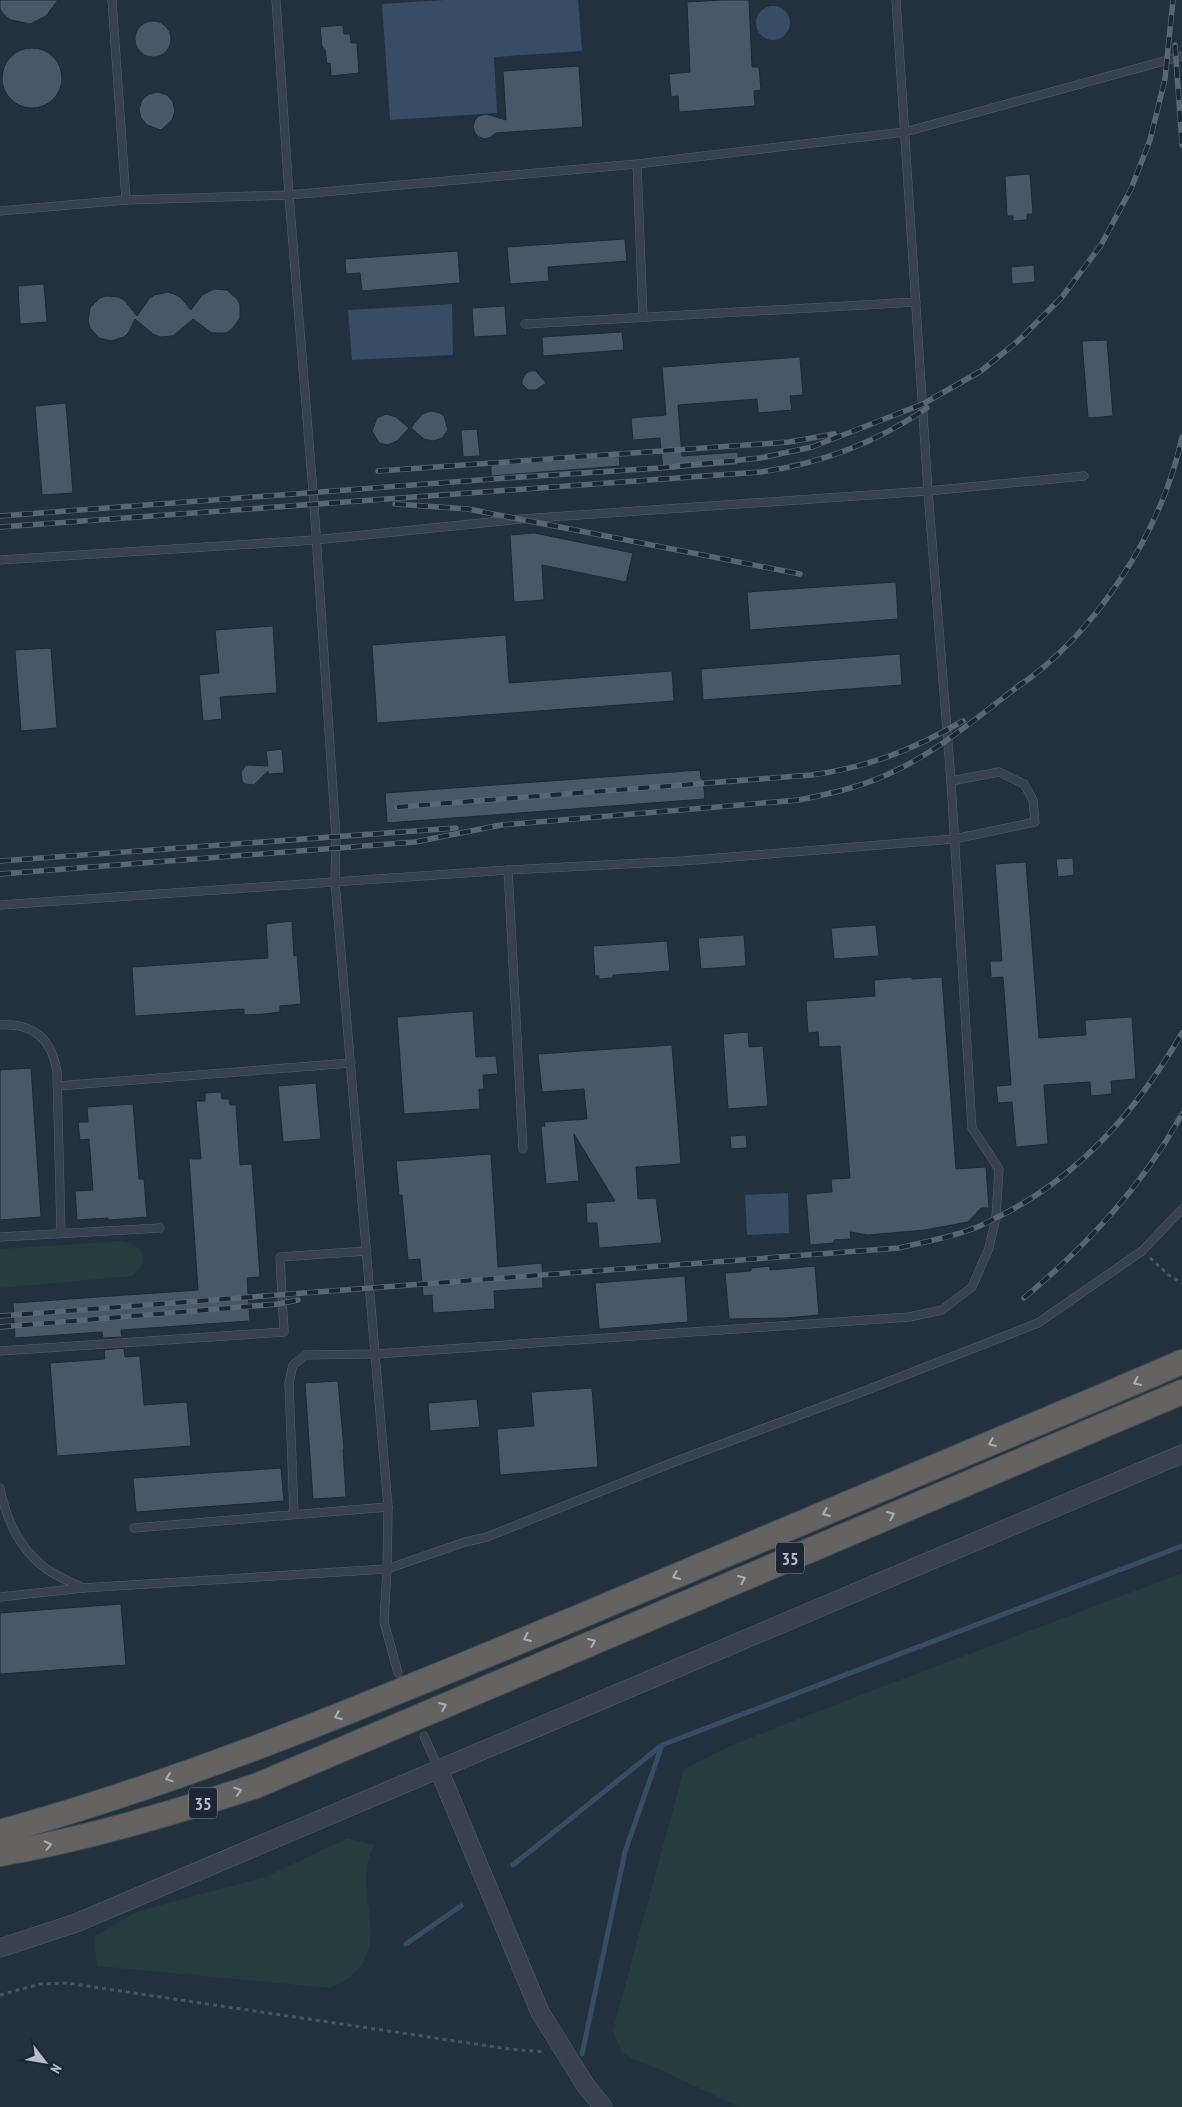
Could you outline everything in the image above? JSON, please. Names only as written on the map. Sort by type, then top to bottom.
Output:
[{"type":"highway","name":"35","points":[[0,1832],[209,1765],[383,1698],[1182,1362]]},
{"type":"highway","name":"35","points":[[0,1854],[116,1828],[185,1809],[256,1786],[1182,1392]]},
{"type":"street","points":[[0,1948],[76,1923],[1182,1454]]},
{"type":"street","points":[[439,1770],[540,2012],[602,2107]]},
{"type":"lane","points":[[112,0],[126,200]]},
{"type":"lane","points":[[276,0],[316,540],[336,837],[336,882],[388,1506],[388,1569],[384,1622],[398,1673]]},
{"type":"lane","points":[[294,1514],[289,1383],[293,1365],[306,1355],[376,1354],[909,1317],[942,1310],[972,1287],[989,1248],[995,1225],[999,1169],[972,1128],[951,781],[928,491],[896,0]]},
{"type":"lane","points":[[0,211],[126,200],[289,195],[637,164],[905,132],[1182,56]]},
{"type":"lane","points":[[637,164],[643,317]]},
{"type":"lane","points":[[525,324],[916,302]]},
{"type":"lane","points":[[0,560],[316,540],[520,519],[928,491],[1084,476]]},
{"type":"lane","points":[[0,905],[508,870],[682,861],[954,839],[1035,822],[1032,800],[1024,784],[999,772],[951,781]]},
{"type":"lane","points":[[508,870],[523,1149]]},
{"type":"lane","points":[[0,1025],[9,1024],[29,1030],[44,1038],[54,1054],[57,1086],[61,1233]]},
{"type":"lane","points":[[57,1086],[351,1063]]},
{"type":"lane","points":[[0,1597],[83,1588],[388,1569],[465,1542],[487,1537],[674,1462],[867,1390],[1038,1323],[1142,1251],[1182,1209]]},
{"type":"lane","points":[[0,1237],[160,1228]]},
{"type":"lane","points":[[0,1351],[284,1332],[280,1257],[367,1251]]},
{"type":"lane","points":[[0,1488],[4,1508],[12,1529],[21,1543],[45,1568],[83,1588]]},
{"type":"lane","points":[[134,1528],[388,1506]]},
{"type":"lane","points":[[424,1736],[439,1770]]},
{"type":"path","points":[[1142,1251],[1170,1276],[1182,1283]]},
{"type":"path","points":[[0,1995],[40,1984],[67,1983],[509,2049],[548,2052],[562,2047]]},
{"type":"green space","points":[[121,1241],[135,1246],[142,1254],[142,1265],[132,1276],[0,1288],[0,1249]]},
{"type":"green space","points":[[1182,1573],[1182,2107],[739,2107],[661,2070],[633,2059],[621,2051],[613,2030],[684,1769],[728,1747],[803,1717]]},
{"type":"green space","points":[[348,1838],[374,1845],[367,1864],[366,1884],[370,1941],[365,1958],[353,1974],[331,1988],[97,1966],[94,1936],[138,1911],[265,1877]]},
{"type":"water","points":[[444,0],[578,0],[582,51],[494,57],[497,113],[390,120],[382,4]]},
{"type":"water","points":[[773,6],[780,7],[785,11],[789,16],[789,30],[785,35],[780,39],[773,40],[766,39],[761,35],[757,30],[756,23],[757,16],[761,11],[766,7]]},
{"type":"water","points":[[452,304],[453,355],[352,360],[348,310]]},
{"type":"water","points":[[788,1193],[789,1233],[747,1235],[745,1195]]},
{"type":"building","points":[[0,0],[58,0],[46,16],[30,24],[11,20],[4,15],[0,9]]},
{"type":"building","points":[[749,0],[752,67],[759,67],[761,90],[754,91],[755,106],[679,112],[678,96],[671,97],[669,74],[690,72],[687,2]]},
{"type":"building","points":[[153,21],[165,27],[171,39],[165,51],[153,57],[141,51],[135,39],[141,27]]},
{"type":"building","points":[[343,25],[344,34],[350,34],[351,43],[357,43],[359,73],[331,76],[330,63],[327,64],[325,50],[322,46],[320,27]]},
{"type":"building","points":[[32,48],[49,53],[57,61],[62,78],[57,95],[49,103],[32,108],[15,103],[7,95],[2,78],[7,61],[15,53]]},
{"type":"building","points":[[579,66],[583,127],[496,133],[485,139],[475,133],[473,127],[475,120],[479,116],[486,114],[506,120],[503,71]]},
{"type":"building","points":[[158,92],[167,95],[173,102],[175,111],[172,120],[161,130],[147,125],[141,118],[139,109],[142,100],[149,94]]},
{"type":"building","points":[[1030,174],[1033,214],[1027,214],[1027,220],[1013,221],[1013,216],[1007,216],[1005,176]]},
{"type":"building","points":[[625,239],[627,261],[548,267],[549,281],[510,284],[507,247]]},
{"type":"building","points":[[458,251],[460,283],[362,291],[360,273],[346,274],[345,259]]},
{"type":"building","points":[[1034,265],[1035,282],[1012,284],[1011,267]]},
{"type":"building","points":[[44,284],[47,322],[20,324],[18,286]]},
{"type":"building","points":[[214,289],[227,290],[237,299],[240,305],[240,318],[232,329],[226,333],[212,333],[193,319],[173,336],[160,337],[153,334],[135,319],[129,332],[124,337],[111,341],[99,338],[90,328],[88,321],[90,308],[100,298],[106,296],[119,297],[125,301],[137,316],[154,295],[168,292],[174,294],[180,297],[191,310],[202,295]]},
{"type":"building","points":[[505,306],[507,335],[474,337],[472,308]]},
{"type":"building","points":[[622,332],[624,350],[543,356],[542,337]]},
{"type":"building","points":[[1107,340],[1113,416],[1088,418],[1082,341]]},
{"type":"building","points":[[800,357],[803,395],[790,396],[792,410],[758,413],[757,399],[678,405],[682,456],[738,452],[738,465],[663,471],[660,438],[633,440],[631,418],[666,415],[662,367]]},
{"type":"building","points":[[536,371],[546,383],[536,390],[528,390],[522,384],[522,380],[526,373]]},
{"type":"building","points":[[66,403],[73,493],[42,495],[35,406]]},
{"type":"building","points":[[431,411],[444,416],[448,430],[442,438],[433,441],[424,439],[411,428],[422,414]]},
{"type":"building","points":[[386,414],[396,417],[409,428],[397,441],[388,445],[379,443],[372,431],[377,418]]},
{"type":"building","points":[[477,429],[480,456],[463,457],[461,430]]},
{"type":"building","points":[[619,454],[620,466],[491,476],[491,463]]},
{"type":"building","points":[[534,533],[633,553],[626,582],[542,565],[544,600],[514,602],[510,535]]},
{"type":"building","points":[[896,582],[898,619],[750,630],[747,592]]},
{"type":"building","points":[[273,626],[277,693],[220,697],[222,719],[203,721],[199,675],[219,673],[215,630]]},
{"type":"building","points":[[506,635],[509,683],[672,671],[674,701],[377,723],[372,645]]},
{"type":"building","points":[[51,648],[57,728],[21,731],[15,650]]},
{"type":"building","points":[[900,654],[902,685],[703,700],[701,669]]},
{"type":"building","points":[[282,749],[284,773],[268,774],[268,771],[254,785],[245,784],[242,781],[241,772],[246,765],[268,766],[266,751]]},
{"type":"building","points":[[700,770],[705,799],[387,823],[385,793]]},
{"type":"building","points":[[1073,858],[1074,875],[1058,877],[1056,859]]},
{"type":"building","points":[[1026,862],[1039,1038],[1086,1035],[1085,1020],[1132,1017],[1136,1079],[1111,1081],[1112,1094],[1091,1096],[1090,1082],[1044,1085],[1048,1144],[1016,1147],[1012,1102],[998,1103],[996,1086],[1011,1085],[1003,977],[991,978],[990,961],[1002,961],[995,864]]},
{"type":"building","points":[[292,921],[294,956],[297,955],[301,1004],[280,1006],[280,1012],[265,1014],[244,1015],[244,1009],[135,1016],[132,967],[268,958],[266,924]]},
{"type":"building","points":[[876,925],[879,956],[834,959],[831,928]]},
{"type":"building","points":[[744,935],[746,966],[701,969],[698,938]]},
{"type":"building","points":[[667,941],[670,971],[613,975],[613,978],[599,979],[599,976],[595,976],[593,946]]},
{"type":"building","points":[[912,977],[912,979],[942,977],[956,1169],[986,1167],[989,1208],[981,1208],[968,1222],[925,1230],[868,1235],[850,1232],[851,1239],[810,1245],[806,1194],[832,1192],[831,1179],[850,1178],[840,1046],[819,1047],[818,1032],[808,1033],[806,1001],[875,996],[874,980]]},
{"type":"building","points":[[473,1011],[476,1057],[496,1056],[498,1074],[483,1075],[484,1089],[479,1089],[480,1109],[404,1114],[397,1017]]},
{"type":"building","points":[[748,1032],[749,1047],[763,1046],[768,1106],[728,1109],[723,1034]]},
{"type":"building","points":[[672,1045],[681,1164],[636,1167],[638,1199],[656,1198],[662,1243],[599,1248],[597,1223],[587,1223],[586,1203],[615,1201],[574,1134],[579,1181],[546,1184],[541,1126],[545,1126],[544,1122],[587,1119],[584,1089],[542,1092],[538,1054]]},
{"type":"building","points":[[31,1068],[41,1217],[0,1220],[0,1070]]},
{"type":"building","points":[[316,1083],[321,1139],[283,1142],[278,1086]]},
{"type":"building","points":[[221,1092],[222,1099],[229,1099],[230,1105],[236,1105],[240,1165],[252,1164],[260,1277],[247,1278],[250,1321],[121,1330],[122,1337],[103,1338],[102,1332],[15,1338],[13,1303],[198,1290],[189,1159],[201,1159],[196,1101],[205,1101],[205,1093]]},
{"type":"building","points":[[133,1104],[139,1179],[144,1179],[147,1217],[77,1220],[75,1191],[93,1190],[89,1139],[80,1140],[78,1122],[88,1122],[87,1107]]},
{"type":"building","points":[[746,1135],[747,1148],[731,1149],[730,1136]]},
{"type":"building","points":[[491,1154],[498,1267],[542,1263],[543,1288],[494,1291],[495,1309],[433,1313],[432,1295],[423,1296],[420,1259],[408,1260],[402,1195],[399,1195],[396,1161]]},
{"type":"building","points":[[770,1266],[770,1270],[815,1266],[819,1315],[729,1319],[725,1273],[751,1271],[751,1268]]},
{"type":"building","points":[[685,1276],[688,1322],[599,1329],[595,1283]]},
{"type":"building","points":[[124,1348],[125,1357],[140,1356],[144,1405],[187,1402],[191,1446],[57,1456],[50,1363],[105,1359],[104,1350]]},
{"type":"building","points":[[338,1381],[346,1497],[313,1499],[305,1383]]},
{"type":"building","points":[[592,1388],[598,1467],[500,1475],[497,1429],[534,1426],[531,1392]]},
{"type":"building","points":[[477,1399],[480,1427],[430,1431],[428,1403]]},
{"type":"building","points":[[281,1468],[284,1501],[136,1512],[133,1478]]},
{"type":"building","points":[[121,1604],[126,1665],[0,1674],[0,1613]]},
{"type":"waterway","points":[[513,1865],[662,1745],[1182,1546]]},
{"type":"waterway","points":[[582,2054],[625,1852],[662,1745]]},
{"type":"waterway","points":[[406,1944],[461,1906]]},
{"type":"railway","points":[[0,516],[660,468],[760,458],[812,447],[923,404],[981,371],[1018,341],[1062,297],[1101,245],[1131,189],[1150,140],[1165,79],[1173,0]]},
{"type":"railway","points":[[1175,45],[1182,145]]},
{"type":"railway","points":[[0,527],[760,472],[804,463],[847,450],[888,431],[927,408]]},
{"type":"railway","points":[[378,471],[789,442],[834,434]]},
{"type":"railway","points":[[1016,688],[1045,666],[1073,639],[1122,578],[1159,508],[1172,473],[1182,437]]},
{"type":"railway","points":[[395,504],[468,509],[800,574]]},
{"type":"railway","points":[[0,874],[415,842],[501,825],[799,800],[863,784],[903,767],[956,734],[1021,684]]},
{"type":"railway","points":[[397,807],[832,772],[872,762],[908,749],[963,721]]},
{"type":"railway","points":[[0,861],[456,828]]},
{"type":"railway","points":[[0,1316],[899,1248],[936,1240],[976,1228],[1000,1216],[1029,1200],[1081,1160],[1126,1114],[1165,1061],[1182,1033]]},
{"type":"railway","points":[[1024,1298],[1070,1257],[1112,1214],[1149,1166],[1182,1114]]},
{"type":"railway","points":[[0,1327],[278,1304],[298,1300]]}]
